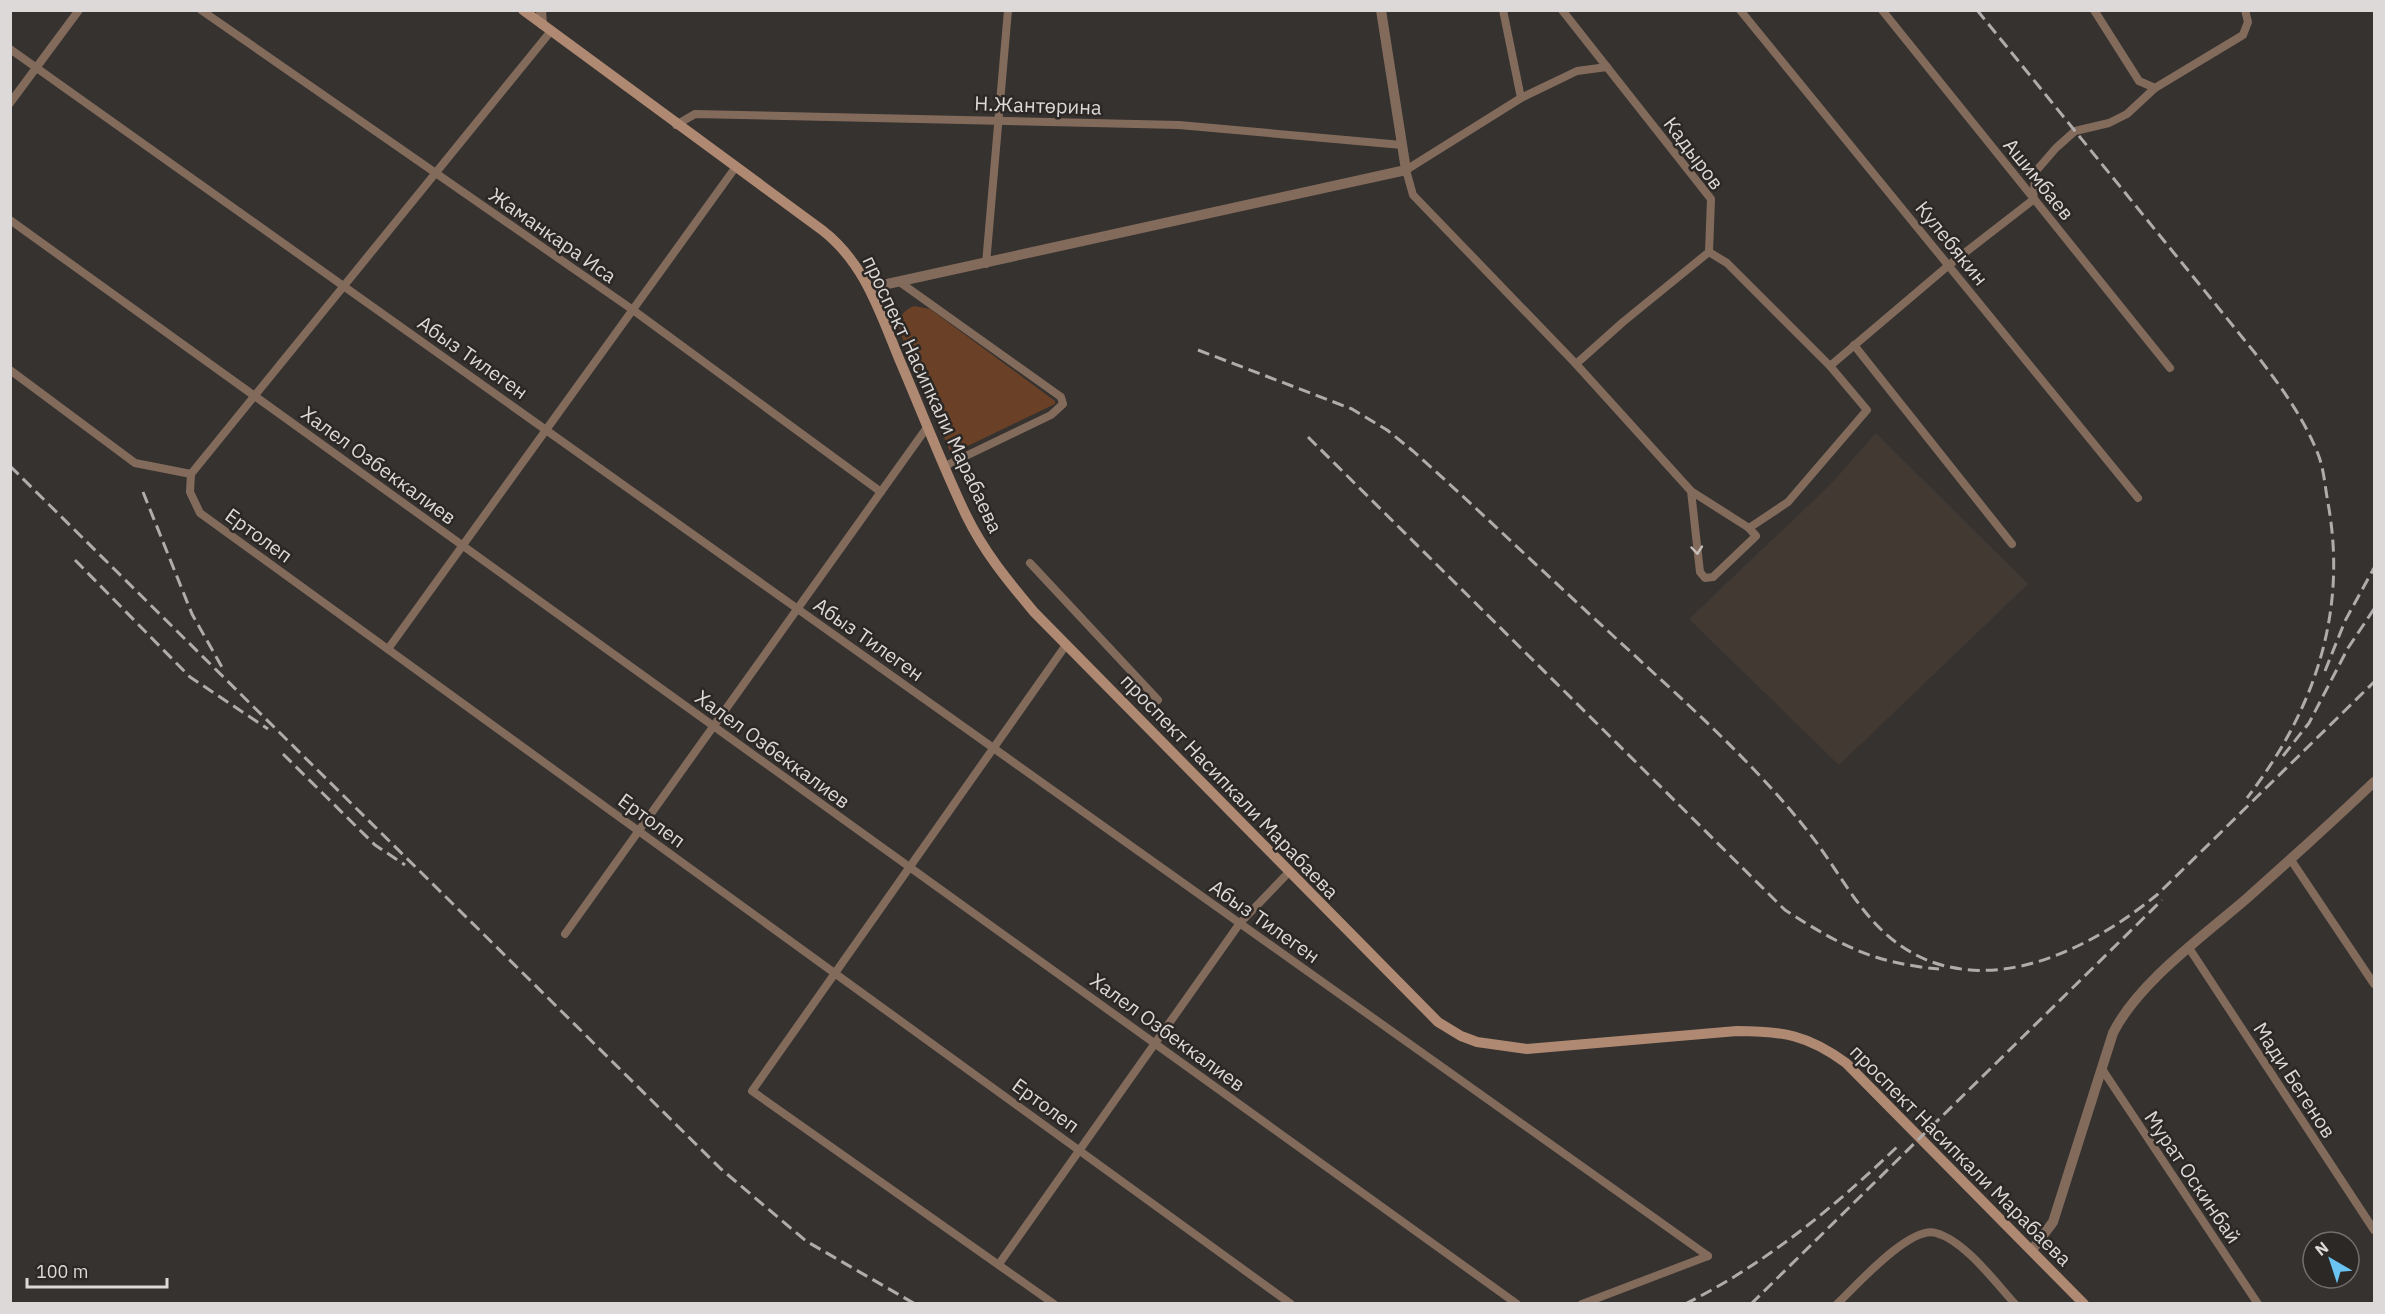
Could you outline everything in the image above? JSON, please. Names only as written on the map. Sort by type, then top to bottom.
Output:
[{"type":"main road","name":"проспект Насипкали Марабаева","points":[[523,10],[676,125],[836,240],[858,267],[869,288],[967,516],[988,555],[1028,605],[1066,645],[1438,1022],[1461,1036],[1477,1042],[1527,1048],[1737,1030],[1791,1034],[1822,1046],[1846,1062],[2084,1304]]},
{"type":"street","points":[[10,103],[79,10]]},
{"type":"street","name":"Жаманкара Иса","points":[[201,10],[633,310],[881,492]]},
{"type":"street","points":[[541,10],[542,24]]},
{"type":"street","points":[[986,264],[1008,10]]},
{"type":"street","points":[[1381,10],[1406,170],[1413,195],[1576,364],[1691,491],[1749,528],[1756,536],[1713,576],[1705,578],[1700,573],[1691,491]]},
{"type":"street","points":[[1503,10],[1521,98]]},
{"type":"street","name":"Кадыров","points":[[1562,10],[1711,199],[1709,252]]},
{"type":"street","name":"Кулебякин","points":[[1740,10],[2138,498]]},
{"type":"street","name":"Ашимбаев","points":[[1882,10],[2170,368]]},
{"type":"street","points":[[2094,10],[2139,81],[2155,88]]},
{"type":"street","points":[[1830,366],[1949,265],[2033,200],[2036,171],[2075,131],[2109,123],[2127,114],[2155,88],[2243,35],[2248,22],[2245,10]]},
{"type":"street","points":[[10,370],[135,463],[192,474],[551,31]]},
{"type":"street","name":"Абыз Тилеген","points":[[10,49],[1708,1256],[1582,1304]]},
{"type":"street","points":[[869,288],[901,283],[1406,170],[1521,98],[1577,71],[1607,67]]},
{"type":"street","name":"Н.Жантөрина","points":[[676,125],[695,114],[998,120],[1179,125],[1402,145]]},
{"type":"street","points":[[388,649],[735,168]]},
{"type":"street","name":"Халел Озбеккалиев","points":[[10,220],[1517,1304]]},
{"type":"street","points":[[1576,364],[1623,322],[1709,252],[1727,263],[1830,366],[1867,410],[1788,502],[1749,528]]},
{"type":"street","points":[[901,283],[1061,397],[1063,404],[1051,415],[945,466]]},
{"type":"street","points":[[1854,345],[2012,544]]},
{"type":"street","points":[[565,934],[928,426]]},
{"type":"street","name":"Ертолеп","points":[[192,474],[190,492],[200,513],[1291,1304]]},
{"type":"street","points":[[1030,564],[1158,700]]},
{"type":"street","points":[[1054,1304],[752,1090],[1066,645]]},
{"type":"street","points":[[2032,1250],[2053,1222],[2121,1016],[2136,997],[2291,860],[2374,782]]},
{"type":"street","points":[[2291,860],[2374,984]]},
{"type":"street","points":[[999,1264],[1240,923],[1289,872]]},
{"type":"street","name":"Мади Бегенов","points":[[2189,948],[2374,1230]]},
{"type":"street","name":"Мурат Оскинбай","points":[[2102,1069],[2258,1304]]},
{"type":"street","points":[[1837,1304],[1912,1237],[1935,1232],[1956,1242],[2015,1304]]},
{"type":"shaded area","points":[[914,306],[930,309],[1055,401],[1055,404],[951,454],[900,332],[901,316]]},
{"type":"shaded area","points":[[1876,433],[2028,584],[1839,765],[1689,619],[1829,486]]},
{"type":"railway","points":[[1977,10],[2264,365],[2298,414],[2320,460],[2333,544],[2333,583],[2329,622],[2320,659],[2291,731],[2271,765],[2247,798]]},
{"type":"railway","points":[[1198,350],[1352,409],[1387,430],[1413,451],[1736,751],[1806,829],[1874,922],[1891,938],[1932,962],[1962,969],[1992,970],[2022,966],[2052,957],[2108,929],[2158,894],[2374,682]]},
{"type":"railway","points":[[1308,437],[1785,910],[1840,942],[1875,957],[1939,969]]},
{"type":"railway","points":[[10,466],[721,1169],[806,1241],[915,1304]]},
{"type":"railway","points":[[143,492],[192,614],[223,669]]},
{"type":"railway","points":[[75,560],[190,677],[268,729]]},
{"type":"railway","points":[[2325,671],[2345,621],[2374,568]]},
{"type":"railway","points":[[2283,756],[2309,723],[2348,648],[2374,609]]},
{"type":"railway","points":[[283,754],[375,845],[405,865]]},
{"type":"railway","points":[[1751,1304],[2162,900]]},
{"type":"railway","points":[[1685,1304],[1743,1271],[1798,1233],[1899,1145]]}]
